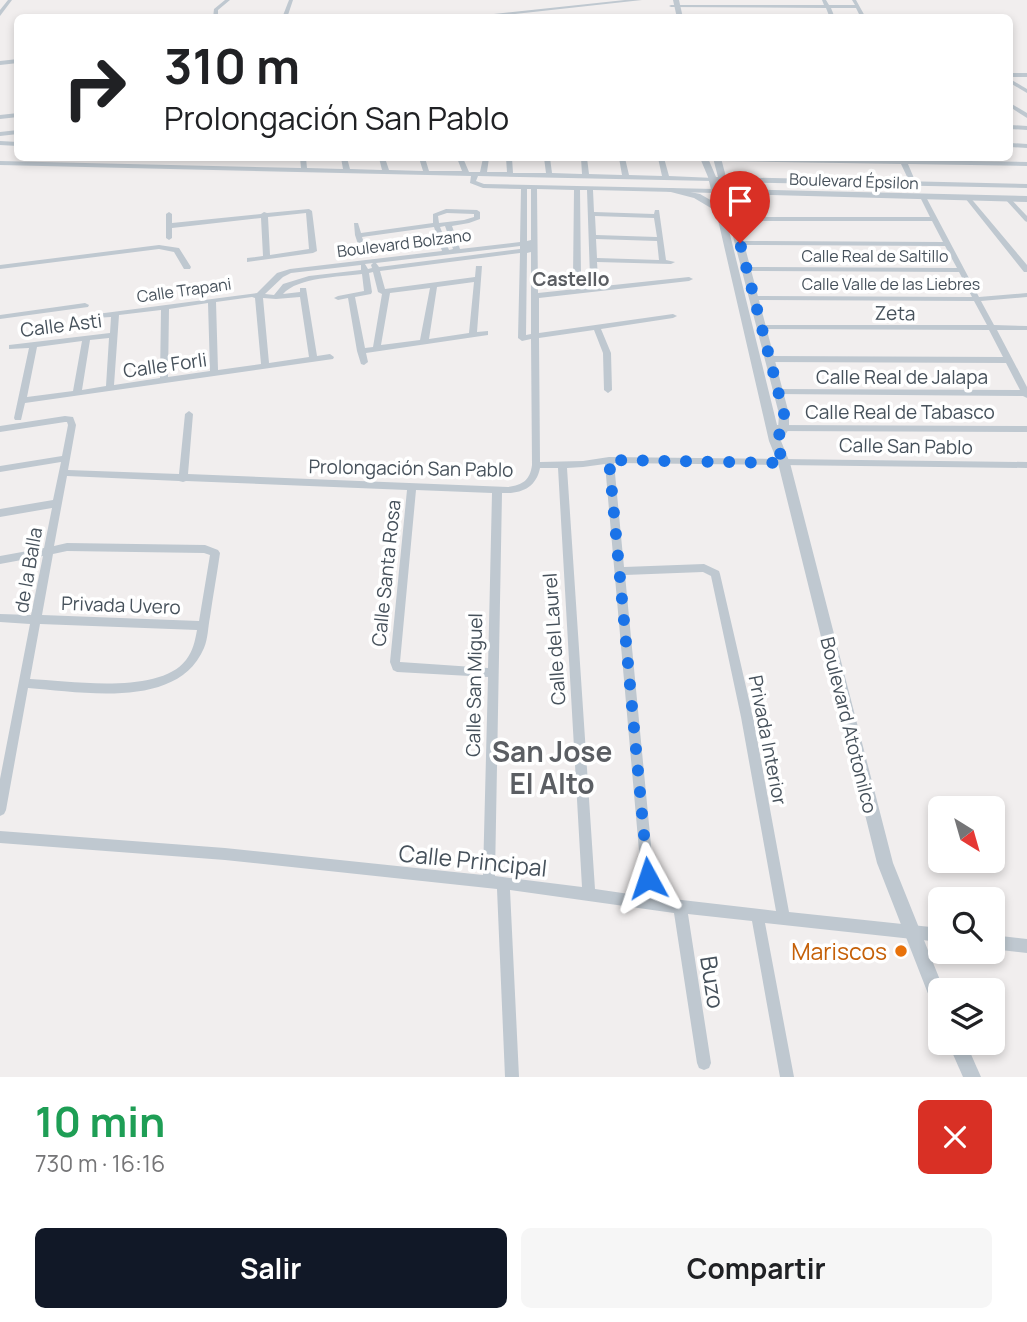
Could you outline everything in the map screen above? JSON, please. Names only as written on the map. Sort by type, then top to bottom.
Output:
[{"type":"street","points":[[0,14],[10,0]]},
{"type":"street","points":[[216,14],[216,10],[229,0]]},
{"type":"street","points":[[291,1],[304,0]]},
{"type":"street","points":[[525,14],[640,0]]},
{"type":"street","points":[[824,0],[831,14]]},
{"type":"street","points":[[854,0],[862,14]]},
{"type":"street","points":[[674,3],[858,8]]},
{"type":"street","name":"Boulevard Épsilon","points":[[0,163],[113,161],[152,167],[1027,186]]},
{"type":"street","points":[[152,167],[153,161]]},
{"type":"street","points":[[192,161],[192,167]]},
{"type":"street","points":[[303,161],[304,170]]},
{"type":"street","points":[[345,161],[347,171]]},
{"type":"street","points":[[383,161],[386,172]]},
{"type":"street","points":[[423,161],[427,173]]},
{"type":"street","points":[[461,161],[466,173]]},
{"type":"street","points":[[485,161],[479,174],[508,187]]},
{"type":"street","points":[[509,161],[510,174]]},
{"type":"street","points":[[547,161],[548,175]]},
{"type":"street","points":[[584,161],[586,177]]},
{"type":"street","points":[[623,161],[626,177]]},
{"type":"street","points":[[662,161],[666,178]]},
{"type":"street","name":"Boulevard Atotonilco","points":[[706,161],[717,179]]},
{"type":"street","name":"Boulevard Atotonilco","points":[[718,161],[717,179],[720,191],[732,215],[740,243],[785,419],[777,433]]},
{"type":"street","points":[[719,161],[731,173],[753,180]]},
{"type":"street","points":[[903,161],[911,183],[899,189],[918,197],[933,219],[1027,394]]},
{"type":"street","points":[[934,161],[1027,164]]},
{"type":"street","name":"Boulevard Épsilon","points":[[479,174],[472,181],[475,184],[508,187],[1027,199]]},
{"type":"street","name":"Boulevard Épsilon","points":[[594,189],[653,187],[654,178]]},
{"type":"street","points":[[524,187],[522,338],[673,316]]},
{"type":"street","points":[[534,187],[536,465]]},
{"type":"street","points":[[577,188],[577,278],[581,281],[593,280],[591,214],[594,189]]},
{"type":"street","points":[[671,191],[697,196],[719,209]]},
{"type":"street","name":"Boulevard Atotonilco","points":[[720,191],[719,209],[864,788],[885,863],[929,978]]},
{"type":"street","points":[[760,192],[736,201],[732,215],[933,219]]},
{"type":"street","points":[[967,197],[1027,270]]},
{"type":"street","points":[[1007,198],[1027,220]]},
{"type":"street","points":[[168,226],[309,211],[313,250],[250,260]]},
{"type":"street","points":[[356,224],[359,239],[437,225],[474,220],[479,216],[473,211],[443,211],[435,215],[437,225],[446,251]]},
{"type":"street","points":[[591,214],[657,213],[660,239],[667,262],[593,260]]},
{"type":"street","points":[[169,214],[169,238]]},
{"type":"street","points":[[264,214],[267,258]]},
{"type":"street","points":[[448,224],[457,250]]},
{"type":"street","points":[[592,237],[660,239]]},
{"type":"street","points":[[740,243],[947,244]]},
{"type":"street","name":"Boulevard Bolzano","points":[[281,274],[523,246]]},
{"type":"street","name":"Boulevard Bolzano","points":[[375,265],[446,251],[534,246]]},
{"type":"street","points":[[0,267],[159,247],[176,250],[187,267]]},
{"type":"street","points":[[292,255],[295,271]]},
{"type":"street","points":[[275,297],[276,293],[289,284],[281,274],[279,257]]},
{"type":"street","points":[[375,265],[379,290],[386,292],[478,279]]},
{"type":"street","points":[[338,298],[369,291],[364,266]]},
{"type":"street","name":"Boulevard Bolzano","points":[[289,284],[364,266]]},
{"type":"street","points":[[473,335],[479,268]]},
{"type":"street","name":"Calle Real de Saltillo","points":[[747,269],[961,270]]},
{"type":"street","points":[[265,366],[259,296],[281,274]]},
{"type":"street","points":[[535,296],[688,279]]},
{"type":"street","points":[[424,342],[434,285]]},
{"type":"street","points":[[275,297],[303,290],[313,359]]},
{"type":"street","points":[[377,348],[386,292]]},
{"type":"street","name":"Calle Valle de las Liebres","points":[[755,298],[977,299],[1027,295]]},
{"type":"street","points":[[351,296],[364,362]]},
{"type":"street","name":"Calle Trapani","points":[[97,316],[212,300],[275,297]]},
{"type":"street","points":[[212,300],[214,373]]},
{"type":"street","points":[[0,317],[85,305]]},
{"type":"street","points":[[164,381],[165,307]]},
{"type":"street","points":[[110,388],[115,313]]},
{"type":"street","points":[[596,326],[607,353],[608,390]]},
{"type":"street","name":"Zeta","points":[[762,327],[1027,328]]},
{"type":"street","points":[[361,351],[485,333]]},
{"type":"street","name":"Calle Asti","points":[[12,347],[114,335]]},
{"type":"street","points":[[77,393],[86,338]]},
{"type":"street","points":[[18,418],[34,344]]},
{"type":"street","name":"Calle Forli","points":[[21,401],[330,357]]},
{"type":"street","points":[[769,359],[1009,360]]},
{"type":"street","name":"Calle Real de Jalapa","points":[[778,392],[1027,394]]},
{"type":"street","points":[[183,479],[189,414]]},
{"type":"street","name":"de la Balla","points":[[0,429],[70,419],[72,429],[0,810]]},
{"type":"street","name":"Calle Real de Tabasco","points":[[777,433],[1027,429]]},
{"type":"street","points":[[0,469],[67,458]]},
{"type":"street","points":[[609,460],[650,904]]},
{"type":"street","name":"Prolongación San Pablo","points":[[64,473],[497,489],[525,486],[536,477],[536,465],[562,466],[609,460],[784,463]]},
{"type":"street","name":"Calle San Pablo","points":[[784,463],[1027,465]]},
{"type":"street","name":"Calle del Laurel","points":[[562,466],[589,895]]},
{"type":"street","name":"Calle Santa Rosa","points":[[412,486],[395,663],[397,667],[493,673]]},
{"type":"street","name":"Calle San Miguel","points":[[497,489],[493,673],[496,882],[512,1077]]},
{"type":"street","points":[[0,513],[58,503]]},
{"type":"street","points":[[0,560],[50,549],[214,551],[216,558],[197,658],[180,675],[142,688],[24,683]]},
{"type":"street","name":"Privada Interior","points":[[620,571],[712,570],[719,586],[747,717],[784,918]]},
{"type":"street","name":"Privada Uvero","points":[[0,618],[204,626]]},
{"type":"street","name":"Calle Principal","points":[[0,837],[225,854],[496,882],[680,908],[928,934]]},
{"type":"street","name":"Buzo","points":[[680,908],[704,1063]]},
{"type":"street","points":[[757,915],[787,1077]]},
{"type":"street","points":[[1005,943],[1027,946]]},
{"type":"street","points":[[962,1055],[972,1077]]},
{"type":"place","name":"Mariscos","points":[[901,951]]},
{"type":"district","name":"Castello","points":[[571,279]]},
{"type":"district","name":"San Jose El Alto","points":[[552,767]]},
{"type":"route","points":[[648,878],[634,702],[609,460],[784,463],[775,441],[783,429],[785,419],[740,243]]}]
